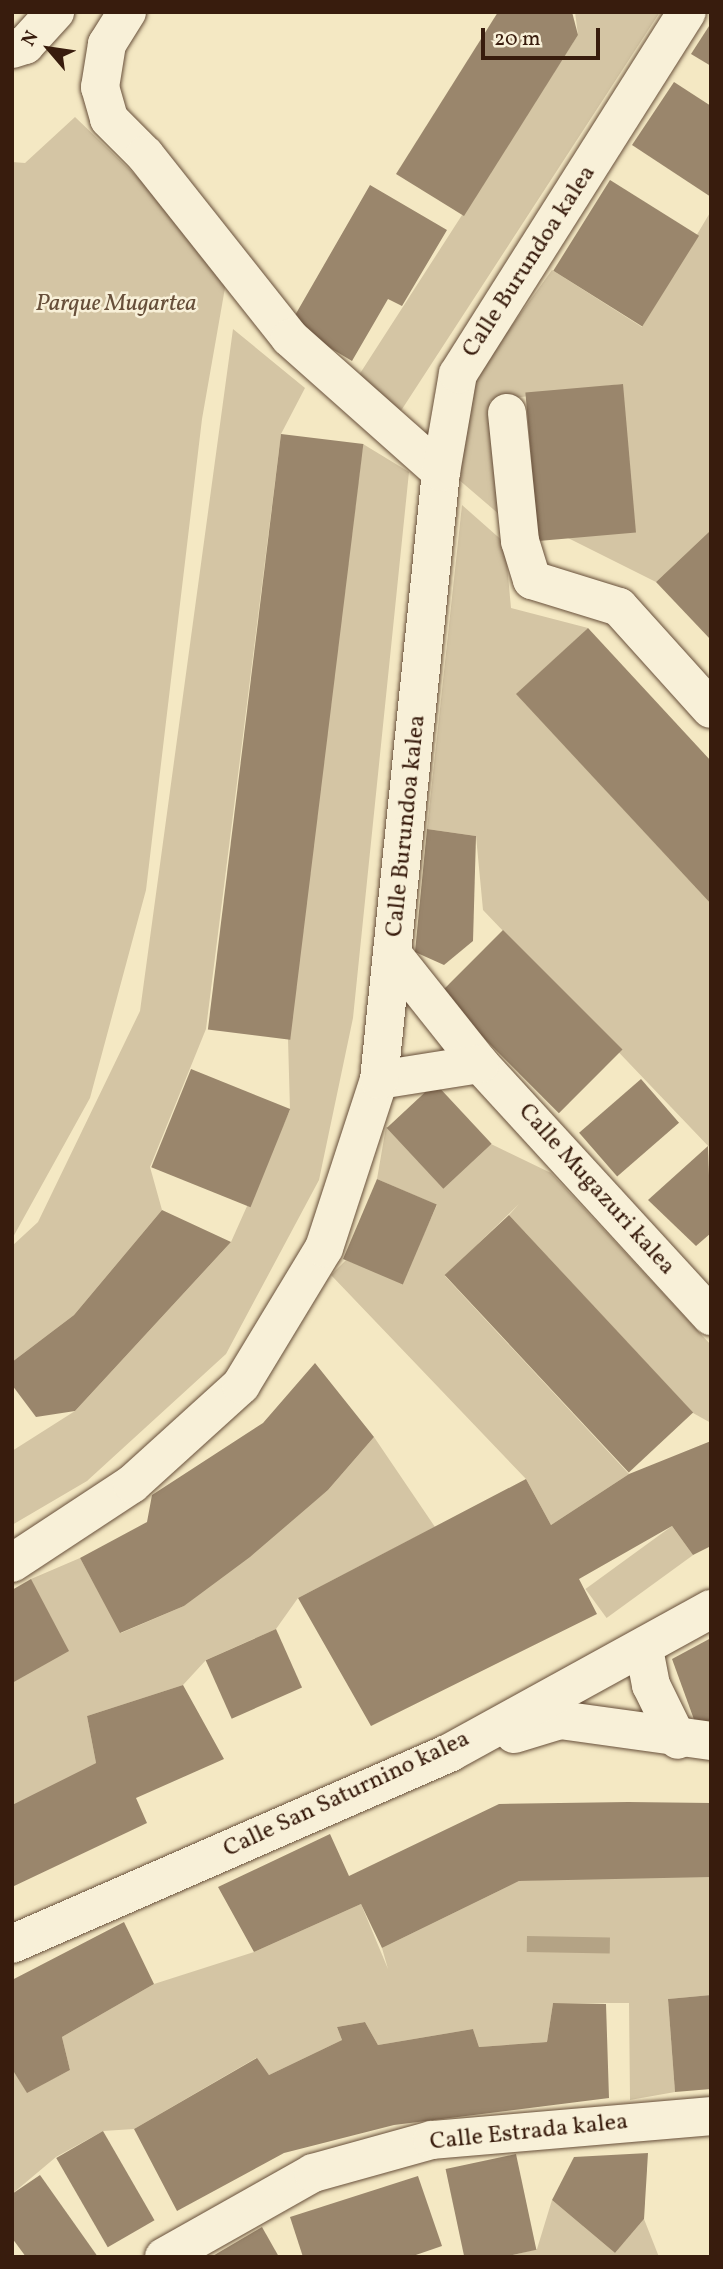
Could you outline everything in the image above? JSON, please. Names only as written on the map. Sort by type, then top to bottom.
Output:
[{"type":"street","points":[[12,49],[25,45],[55,12]]},
{"type":"street","points":[[127,12],[107,44],[100,87],[108,120],[153,165],[290,338],[441,472]]},
{"type":"street","name":"Calle Burundoa kalea","points":[[12,1563],[132,1484],[241,1385],[324,1248],[379,1080],[394,956],[441,472],[458,374],[687,12]]},
{"type":"street","points":[[507,414],[516,516],[532,580],[619,607],[711,709]]},
{"type":"street","name":"Calle Mugazuri kalea","points":[[394,956],[480,1064],[711,1316]]},
{"type":"street","points":[[379,1080],[480,1064]]},
{"type":"street","name":"Calle San Saturnino kalea","points":[[12,1944],[451,1752],[644,1649],[711,1609]]},
{"type":"street","points":[[644,1649],[651,1685],[694,1740]]},
{"type":"street","points":[[451,1752],[561,1720],[694,1740]]},
{"type":"street","name":"Calle Estrada kalea","points":[[163,2257],[313,2174],[432,2140],[711,2116]]},
{"type":"green space","points":[[575,12],[660,12],[395,420],[359,375],[578,35]]},
{"type":"green space","name":"Parque Mugartea","points":[[75,117],[229,265],[202,419],[146,890],[90,1098],[12,1239],[12,162],[25,163]]},
{"type":"green space","points":[[711,211],[711,530],[656,582],[568,538],[622,384],[490,401],[500,515],[451,473],[467,388],[552,270],[642,327]]},
{"type":"green space","points":[[233,329],[305,388],[281,434],[206,1029],[150,1167],[162,1210],[74,1315],[12,1362],[12,1246],[38,1222],[140,1011]]},
{"type":"green space","points":[[363,444],[409,472],[353,1018],[319,1180],[226,1354],[87,1481],[12,1525],[12,1451],[75,1411],[231,1242],[290,1110],[288,1039]]},
{"type":"green space","points":[[462,505],[505,543],[511,608],[588,628],[517,694],[711,904],[711,1149],[483,910],[476,836],[427,829]]},
{"type":"green space","points":[[386,1127],[491,1144],[551,1173],[711,1345],[711,1423],[693,1413],[509,1215],[519,1204],[445,1276],[629,1474],[551,1525],[526,1479],[331,1275],[346,1260],[402,1282],[437,1205],[377,1179]]},
{"type":"green space","points":[[374,1437],[435,1527],[298,1598],[276,1629],[206,1660],[183,1685],[87,1716],[96,1763],[12,1805],[12,1683],[31,1579],[80,1558],[121,1633],[184,1606],[328,1490]]},
{"type":"green space","points":[[672,1526],[693,1555],[607,1618],[585,1589]]},
{"type":"green space","points":[[629,1876],[711,1877],[711,1995],[668,1999],[675,2092],[630,2100],[629,2003],[553,2003],[547,2042],[479,2047],[473,2029],[378,2045],[365,2022],[337,2027],[342,2040],[269,2075],[256,2058],[134,2129],[103,2131],[56,2157],[12,2194],[12,2069],[27,2092],[70,2070],[62,2037],[154,1984],[254,1952],[361,1904],[388,1969],[382,1948],[519,1881]]},
{"type":"green space","points":[[552,2200],[615,2253],[644,2219],[659,2257],[505,2257],[537,2249]]},
{"type":"shaded area","points":[[527,1936],[610,1937],[610,1953],[527,1952]]},
{"type":"building","points":[[498,12],[572,12],[578,35],[464,216],[396,174]]},
{"type":"building","points":[[711,23],[711,66],[691,54]]},
{"type":"building","points":[[674,82],[711,106],[711,197],[632,145]]},
{"type":"building","points":[[610,180],[699,236],[642,326],[553,271]]},
{"type":"building","points":[[370,185],[447,230],[402,306],[388,299],[352,361],[290,324]]},
{"type":"building","points":[[623,384],[636,532],[538,541],[525,393]]},
{"type":"building","points":[[281,434],[363,444],[290,1040],[208,1030]]},
{"type":"building","points":[[711,530],[711,640],[656,582]]},
{"type":"building","points":[[588,628],[711,761],[711,904],[516,694]]},
{"type":"building","points":[[427,829],[476,836],[473,941],[444,965],[415,952]]},
{"type":"building","points":[[503,930],[623,1050],[559,1113],[439,994]]},
{"type":"building","points":[[191,1069],[290,1109],[251,1207],[151,1167]]},
{"type":"building","points":[[641,1079],[679,1123],[617,1177],[579,1133]]},
{"type":"building","points":[[435,1083],[492,1144],[443,1189],[387,1128]]},
{"type":"building","points":[[708,1146],[711,1233],[696,1246],[648,1200]]},
{"type":"building","points":[[377,1179],[437,1204],[403,1284],[343,1259]]},
{"type":"building","points":[[162,1210],[231,1242],[75,1411],[36,1417],[12,1385],[12,1362],[74,1315]]},
{"type":"building","points":[[509,1215],[693,1412],[629,1472],[445,1275]]},
{"type":"building","points":[[315,1363],[374,1437],[328,1490],[250,1557],[184,1606],[120,1633],[80,1558],[147,1522],[152,1495],[263,1423]]},
{"type":"building","points":[[711,1441],[711,1546],[693,1555],[672,1526],[579,1579],[597,1614],[371,1726],[298,1598],[526,1479],[551,1525],[629,1474]]},
{"type":"building","points":[[31,1579],[69,1651],[12,1683],[12,1590]]},
{"type":"building","points":[[276,1629],[302,1687],[232,1719],[206,1660]]},
{"type":"building","points":[[711,1638],[711,1723],[696,1725],[672,1659]]},
{"type":"building","points":[[183,1685],[224,1759],[136,1798],[147,1823],[12,1887],[12,1805],[96,1763],[87,1716]]},
{"type":"building","points":[[711,1803],[711,1877],[519,1881],[382,1948],[361,1904],[254,1952],[218,1887],[330,1834],[349,1876],[499,1804]]},
{"type":"building","points":[[124,1922],[154,1984],[62,2037],[70,2070],[27,2093],[12,2069],[12,1980]]},
{"type":"building","points":[[711,1995],[711,2089],[675,2092],[668,1999]]},
{"type":"building","points":[[553,2003],[606,2004],[609,2098],[394,2125],[284,2153],[177,2211],[134,2129],[257,2058],[269,2075],[342,2040],[337,2027],[365,2022],[378,2045],[473,2029],[479,2047],[547,2042]]},
{"type":"building","points":[[103,2131],[154,2220],[108,2247],[56,2158]]},
{"type":"building","points":[[648,2153],[644,2219],[615,2253],[552,2200],[574,2157]]},
{"type":"building","points":[[516,2154],[536,2250],[503,2257],[464,2257],[446,2169]]},
{"type":"building","points":[[40,2175],[98,2257],[26,2257],[12,2238],[12,2194]]},
{"type":"building","points":[[418,2176],[442,2246],[410,2257],[303,2257],[290,2217]]},
{"type":"building","points":[[262,2227],[279,2257],[211,2257]]}]
